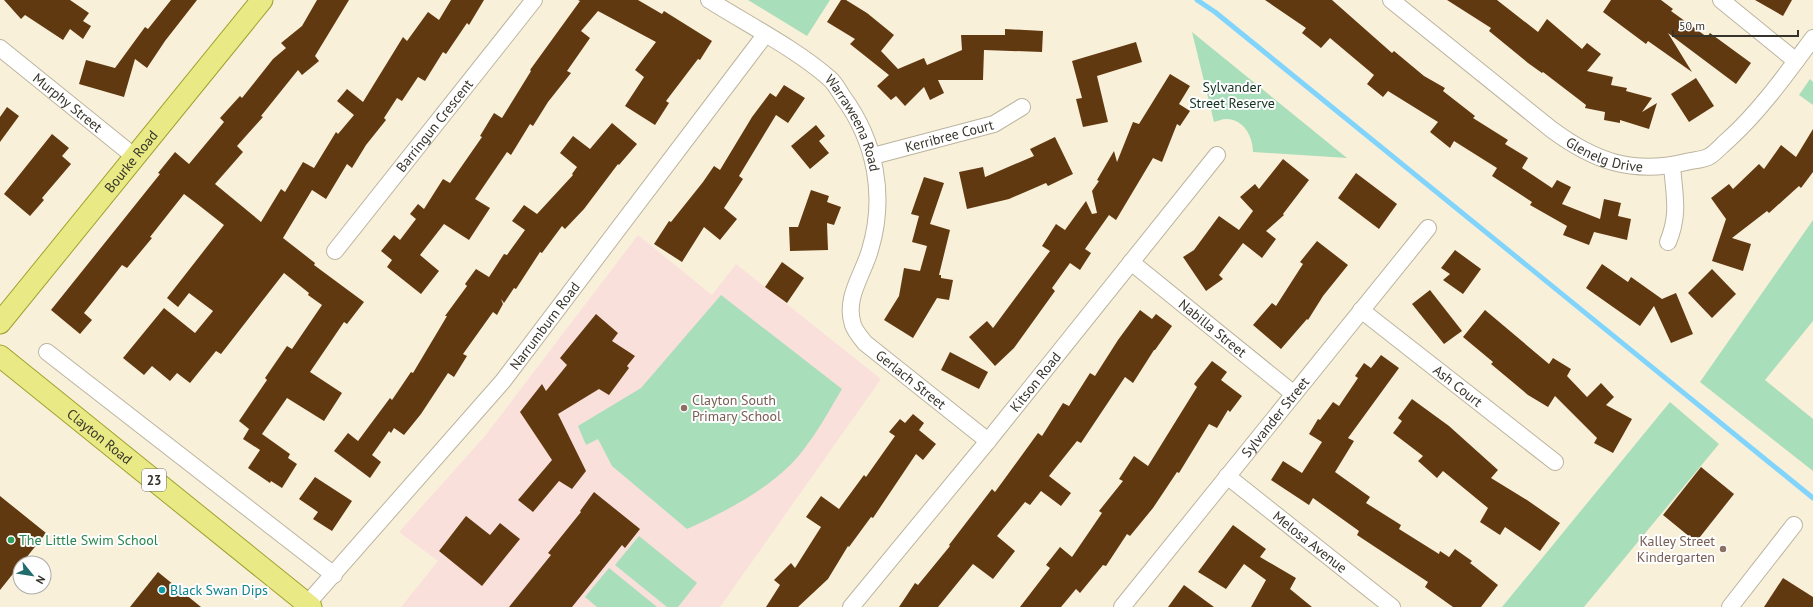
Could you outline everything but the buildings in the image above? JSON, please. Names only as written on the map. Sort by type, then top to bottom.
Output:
[{"type":"main road","name":"Bourke Road","points":[[0,323],[262,0]]},
{"type":"main road","name":"Clayton Road","points":[[0,356],[309,606]]},
{"type":"street","name":"Barringun Crescent","points":[[335,251],[534,0]]},
{"type":"street","name":"Warraweena Road","points":[[709,0],[806,60],[830,79],[852,110],[873,156],[878,186],[877,221],[870,250],[852,294],[850,308]]},
{"type":"street","name":"Glenelg Drive","points":[[1391,0],[1575,147],[1615,163],[1646,166],[1672,165],[1710,156],[1749,121],[1813,38]]},
{"type":"street","points":[[1721,0],[1796,61]]},
{"type":"street","name":"Narrumburn Road","points":[[309,606],[334,575],[503,381],[557,312],[765,35]]},
{"type":"street","name":"Murphy Street","points":[[0,48],[135,157]]},
{"type":"street","name":"Kerribree Court","points":[[873,156],[994,124],[1022,107]]},
{"type":"street","name":"Kitson Road","points":[[851,607],[988,441],[1217,155]]},
{"type":"street","points":[[1668,242],[1673,231],[1676,214],[1672,165]]},
{"type":"street","name":"Sylvander Street","points":[[1122,607],[1428,228]]},
{"type":"street","name":"Nabilla Street","points":[[1131,262],[1294,394]]},
{"type":"street","name":"Gerlach Street","points":[[850,308],[853,326],[865,343],[988,441]]},
{"type":"street","name":"Ash Court","points":[[1361,310],[1555,462]]},
{"type":"street","points":[[47,352],[334,575]]},
{"type":"street","name":"Melosa Avenue","points":[[1228,476],[1392,607]]},
{"type":"street","points":[[1730,607],[1794,525]]},
{"type":"shaded area","name":"Clayton South Primary School","points":[[638,235],[712,295],[736,264],[881,379],[720,607],[401,607],[438,561],[399,532],[485,436]]},
{"type":"green space","points":[[748,0],[830,0],[807,36]]},
{"type":"green space","name":"Sylvander Street Reserve","points":[[1192,32],[1347,158],[1253,152],[1253,146],[1249,135],[1242,125],[1238,122],[1226,119],[1214,122]]},
{"type":"green space","points":[[1810,79],[1813,82],[1813,105],[1799,95]]},
{"type":"green space","points":[[1813,220],[1813,321],[1765,380],[1813,419],[1813,471],[1700,382]]},
{"type":"green space","points":[[721,295],[842,389],[810,442],[786,469],[752,495],[713,517],[687,529],[612,466],[598,439],[586,445],[578,426],[641,388]]},
{"type":"green space","points":[[1670,402],[1719,444],[1584,607],[1502,607]]},
{"type":"green space","points":[[639,536],[697,583],[678,607],[667,607],[615,565]]},
{"type":"green space","points":[[609,568],[657,607],[597,607],[585,597]]},
{"type":"waterway","points":[[1197,0],[1215,12],[1813,498]]},
{"type":"place","name":"Clayton South Primary School","points":[[684,408]]},
{"type":"place","name":"The Little Swim School","points":[[11,540]]},
{"type":"place","name":"Kalley Street Kindergarten","points":[[1723,549]]},
{"type":"place","name":"Black Swan Dips","points":[[162,590]]}]
